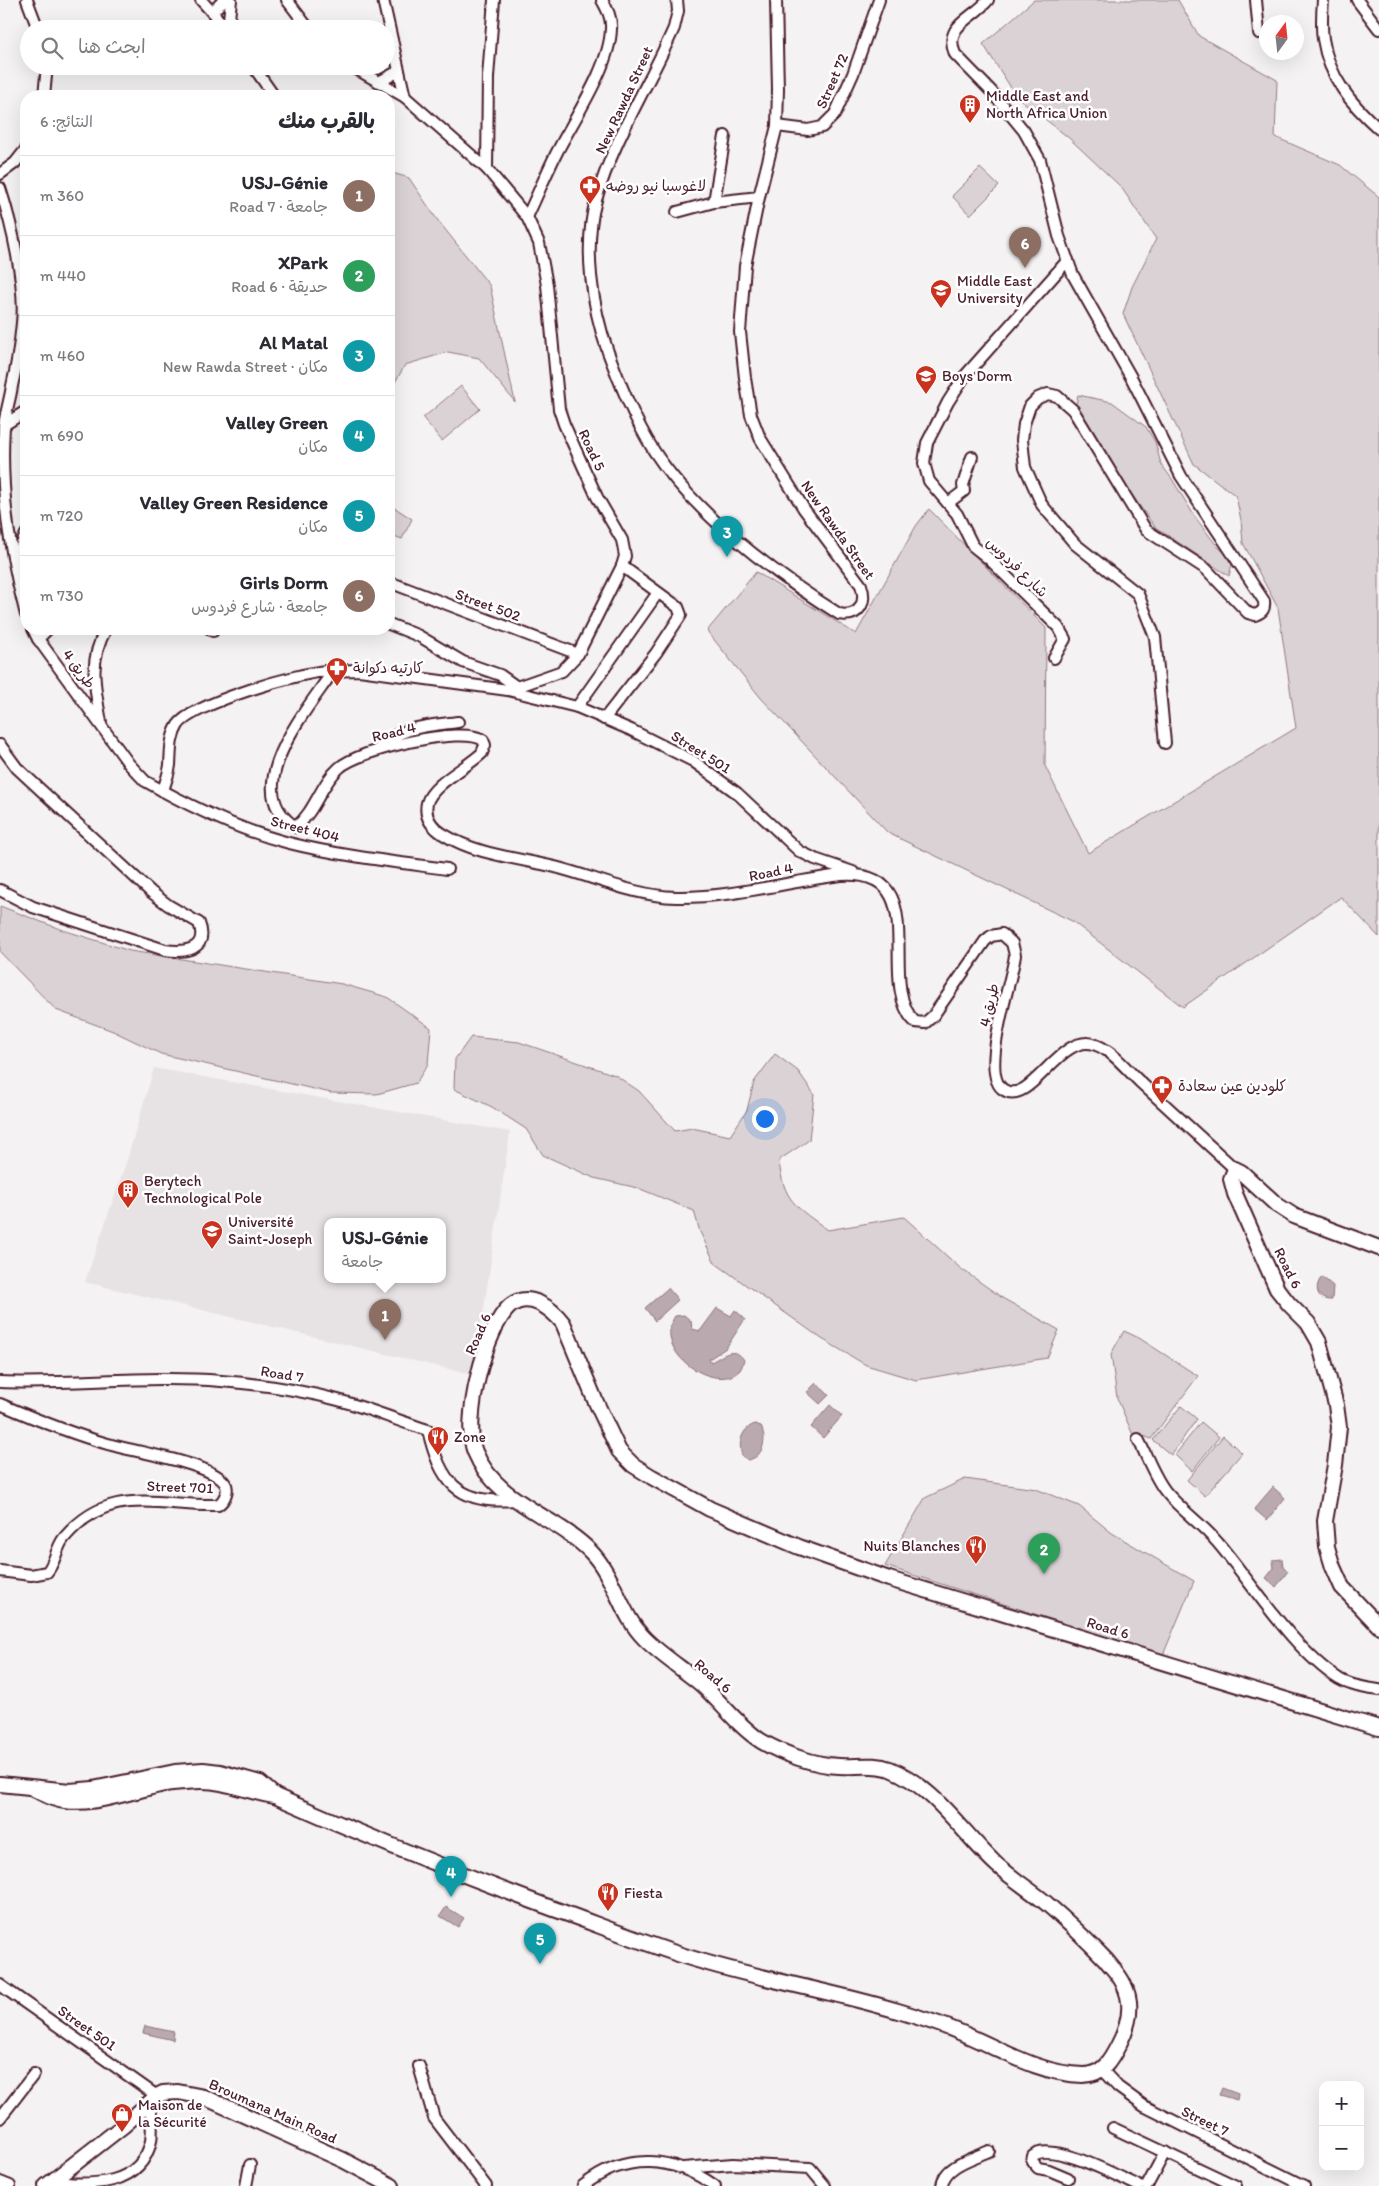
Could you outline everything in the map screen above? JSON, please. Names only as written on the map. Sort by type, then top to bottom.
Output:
[{"type":"street","points":[[27,0],[35,20]]},
{"type":"street","points":[[201,0],[220,20]]},
{"type":"street","points":[[212,12],[224,0]]},
{"type":"street","points":[[229,20],[231,0]]},
{"type":"street","points":[[287,0],[302,20]]},
{"type":"street","points":[[383,0],[388,20]]},
{"type":"street","points":[[487,169],[488,86],[494,0]]},
{"type":"street","points":[[527,216],[555,156],[596,78],[608,47],[611,28],[609,14],[602,0]]},
{"type":"street","name":"New Rawda Street","points":[[677,0],[678,12],[674,28],[614,154],[596,200],[592,224],[591,249],[595,310],[626,401],[655,451],[671,472],[711,516],[737,541],[802,589],[846,616],[862,605],[864,600],[861,586],[804,509],[760,438],[751,415],[745,378],[740,332],[745,266],[759,197],[777,126],[776,0]]},
{"type":"street","name":"Street 72","points":[[777,126],[808,130],[822,127],[835,114],[853,74],[879,0]]},
{"type":"street","points":[[988,0],[959,25],[952,40],[955,54],[991,91],[1024,130],[1040,160],[1059,236],[1072,275],[1132,378],[1182,476],[1264,601],[1265,608],[1261,613],[1255,615],[1248,612],[1206,569],[1146,530],[1072,410],[1057,396],[1048,394],[1038,398],[1030,406],[1024,424],[1022,440],[1026,467],[1042,504],[1075,544],[1138,594],[1155,637],[1165,743]]},
{"type":"street","points":[[1256,0],[1259,33]]},
{"type":"street","points":[[1323,0],[1322,38],[1329,62],[1337,80],[1353,105],[1379,129]]},
{"type":"street","points":[[1357,0],[1379,29]]},
{"type":"street","points":[[395,53],[405,97]]},
{"type":"street","points":[[395,73],[399,71]]},
{"type":"street","points":[[44,90],[45,75]]},
{"type":"street","points":[[259,75],[270,90]]},
{"type":"street","name":"Road 5","points":[[367,75],[393,90]]},
{"type":"street","points":[[379,82],[392,75]]},
{"type":"street","name":"Road 5","points":[[329,671],[360,670],[512,689],[562,671],[578,654],[622,566],[625,556],[622,540],[597,498],[564,424],[560,409],[547,284],[539,243],[527,216],[487,169],[405,97],[395,91]]},
{"type":"street","points":[[714,202],[725,136]]},
{"type":"street","points":[[0,174],[15,163],[20,157]]},
{"type":"street","points":[[0,188],[18,264],[20,281]]},
{"type":"street","points":[[678,212],[714,202],[759,197]]},
{"type":"street","name":"شارع فردوس","points":[[1054,658],[1065,639],[1058,627],[988,558],[973,546],[957,514],[929,480],[924,463],[927,443],[948,402],[964,377],[1068,260]]},
{"type":"street","points":[[1055,274],[1072,275]]},
{"type":"street","points":[[20,334],[17,360],[2,425],[8,525],[20,592]]},
{"type":"street","points":[[17,360],[20,356]]},
{"type":"street","points":[[2,425],[20,414]]},
{"type":"street","points":[[948,503],[964,491],[963,485],[972,457]]},
{"type":"street","points":[[15,562],[20,549]]},
{"type":"street","points":[[604,719],[639,676],[680,618],[681,612],[678,607],[657,594],[622,566]]},
{"type":"street","name":"Street 502","points":[[395,584],[578,654]]},
{"type":"street","points":[[577,707],[657,594]]},
{"type":"street","points":[[395,626],[418,636],[463,662],[500,675],[512,689]]},
{"type":"street","name":"طريق 4","points":[[36,635],[102,726]]},
{"type":"street","points":[[38,639],[42,635]]},
{"type":"street","points":[[103,635],[96,652],[94,665],[95,686],[102,726],[137,773],[145,781],[163,791],[170,766],[171,738],[180,722],[188,715],[206,706],[290,676],[329,671]]},
{"type":"street","name":"Road 4","points":[[329,671],[331,674],[299,722],[284,748],[274,771],[273,798],[282,816],[296,827],[308,815],[325,786],[340,766],[350,760],[406,742],[470,735],[478,737],[485,745],[482,753],[433,792],[428,801],[427,817],[433,826],[443,834],[473,848],[578,873],[641,893],[674,897],[718,895],[827,876],[859,874]]},
{"type":"street","name":"Street 501","points":[[512,689],[577,707],[669,748],[693,761],[737,793],[799,851],[815,859],[859,874]]},
{"type":"street","points":[[377,750],[388,738],[408,730],[458,722]]},
{"type":"street","points":[[0,745],[16,768],[151,892],[168,905],[200,923],[201,941],[191,949],[179,952],[165,950],[34,907],[0,890]]},
{"type":"street","name":"Street 404","points":[[163,791],[249,830],[289,843],[364,858],[447,869]]},
{"type":"street","name":"طريق 4","points":[[859,874],[876,879],[890,896],[899,933],[902,997],[905,1009],[915,1022],[925,1023],[933,1016],[985,941],[991,936],[1002,934],[1012,943],[1015,955],[994,1058],[995,1081],[999,1087],[1007,1092],[1023,1090],[1056,1059],[1072,1048],[1086,1043],[1096,1045],[1120,1063],[1235,1169]]},
{"type":"street","points":[[1235,1169],[1281,1208],[1294,1216],[1379,1248]]},
{"type":"street","name":"Road 6","points":[[1235,1169],[1231,1180],[1235,1194],[1277,1289],[1308,1323],[1319,1342],[1336,1405],[1339,1427],[1336,1465],[1325,1521],[1327,1547],[1342,1587],[1379,1626]]},
{"type":"street","name":"Road 6","points":[[1102,2070],[1116,2050],[1128,2023],[1129,1997],[1118,1974],[1074,1927],[998,1865],[915,1783],[884,1767],[830,1766],[794,1756],[760,1740],[736,1720],[697,1681],[647,1641],[634,1628],[604,1569],[585,1546],[545,1518],[514,1500],[478,1459],[471,1438],[471,1414],[481,1367],[502,1318],[514,1304],[523,1301],[534,1301],[550,1309],[563,1323],[602,1416],[619,1451],[633,1465],[652,1478],[710,1509],[800,1547],[889,1578],[1379,1728]]},
{"type":"street","name":"Road 7","points":[[0,1382],[46,1384],[169,1379],[220,1381],[277,1387],[337,1400],[428,1430],[442,1472],[453,1487],[468,1495],[484,1500],[514,1500]]},
{"type":"street","name":"Street 701","points":[[0,1404],[107,1444],[206,1470],[223,1481],[226,1486],[225,1498],[218,1505],[145,1501],[113,1504],[96,1512],[65,1536],[59,1544],[52,1566],[48,1572],[31,1575],[0,1571]]},
{"type":"street","points":[[1138,1439],[1166,1493],[1186,1514],[1219,1543],[1303,1647],[1339,1679],[1379,1690]]},
{"type":"street","points":[[0,1784],[32,1788],[93,1789],[162,1774],[203,1770],[220,1772],[260,1783],[275,1796],[496,1887],[683,1956],[888,2008],[951,2028],[1026,2062],[1057,2071],[1084,2075],[1094,2074],[1102,2070]]},
{"type":"street","name":"Street 501","points":[[0,1985],[154,2099]]},
{"type":"street","points":[[418,2066],[434,2118],[486,2186]]},
{"type":"street","name":"Street 7","points":[[1102,2070],[1118,2087],[1150,2110],[1304,2186]]},
{"type":"street","points":[[0,2118],[34,2074]]},
{"type":"street","name":"Broumana Main Road","points":[[154,2099],[163,2093],[178,2092],[204,2097],[343,2160],[392,2186]]},
{"type":"street","points":[[49,2184],[154,2099]]},
{"type":"street","points":[[49,2184],[105,2186],[126,2182],[139,2171],[151,2140],[154,2099]]},
{"type":"street","points":[[1113,2128],[1236,2186]]},
{"type":"street","points":[[942,2186],[944,2178],[950,2170],[989,2151]]},
{"type":"street","points":[[1068,2178],[1049,2170],[1038,2168],[1032,2161],[1033,2156],[1042,2152],[1075,2158],[1139,2186]]},
{"type":"street","points":[[1147,2186],[1165,2152]]},
{"type":"street","points":[[583,2186],[604,2172],[630,2164],[656,2162],[683,2168],[700,2175],[715,2186]]},
{"type":"street","points":[[683,2168],[733,2164],[810,2168],[825,2186]]},
{"type":"street","points":[[246,2186],[250,2165]]},
{"type":"street","points":[[0,2182],[10,2186]]},
{"type":"shaded area","points":[[1034,0],[1178,0],[1199,36],[1277,80],[1275,137],[1340,165],[1379,197],[1379,937],[1341,897],[1183,1007],[1072,921],[888,833],[761,698],[707,631],[756,572],[856,634],[916,526],[929,509],[1046,628],[1045,766],[1088,853],[1296,728],[1278,608],[1243,543],[1236,496],[1194,464],[1123,314],[1132,287],[1156,239],[1121,187],[1069,138],[1017,97],[983,44]]},
{"type":"shaded area","points":[[980,168],[999,186],[970,215],[952,196]]},
{"type":"shaded area","points":[[395,174],[409,178],[436,218],[490,286],[515,402],[479,358],[448,352],[405,365],[395,382]]},
{"type":"shaded area","points":[[461,386],[480,409],[442,441],[423,418]]},
{"type":"shaded area","points":[[1078,395],[1112,402],[1146,427],[1155,442],[1161,464],[1195,517],[1217,546],[1233,560],[1229,576],[1155,527],[1132,495],[1076,404]]},
{"type":"shaded area","points":[[395,508],[412,519],[402,539],[395,536]]},
{"type":"shaded area","points":[[0,906],[60,929],[130,951],[342,984],[387,997],[431,1028],[428,1064],[416,1083],[377,1094],[331,1093],[161,1054],[113,1031],[56,1010],[0,952]]},
{"type":"shaded area","points":[[471,1037],[519,1042],[615,1075],[639,1091],[675,1131],[692,1128],[730,1136],[747,1110],[754,1082],[775,1054],[798,1071],[814,1094],[809,1140],[779,1160],[784,1185],[799,1209],[828,1230],[904,1217],[960,1268],[1004,1299],[1059,1330],[1047,1358],[916,1380],[866,1365],[822,1339],[715,1263],[700,1232],[694,1211],[638,1188],[594,1178],[543,1155],[526,1129],[492,1107],[454,1089],[455,1059]]},
{"type":"shaded area","name":"Université Saint-Joseph","points":[[154,1068],[510,1132],[474,1375],[85,1282],[127,1160]]},
{"type":"shaded area","points":[[1322,1277],[1333,1286],[1332,1300],[1323,1298],[1318,1293],[1319,1281]]},
{"type":"shaded area","points":[[668,1288],[678,1300],[655,1321],[645,1308]]},
{"type":"shaded area","points":[[717,1308],[731,1316],[735,1310],[745,1319],[726,1348],[709,1359],[711,1362],[732,1352],[740,1356],[744,1360],[740,1370],[730,1376],[717,1377],[703,1374],[679,1356],[672,1344],[670,1330],[675,1316],[684,1315],[691,1321],[692,1329],[700,1331]]},
{"type":"shaded area","points":[[1124,1331],[1139,1338],[1198,1376],[1151,1439],[1137,1433],[1133,1435],[1117,1398],[1111,1354]]},
{"type":"shaded area","points":[[816,1383],[829,1395],[820,1404],[807,1392]]},
{"type":"shaded area","points":[[830,1405],[842,1416],[823,1438],[811,1427]]},
{"type":"shaded area","points":[[1181,1406],[1197,1419],[1171,1455],[1153,1440]]},
{"type":"shaded area","points":[[1201,1422],[1219,1437],[1192,1471],[1175,1455]]},
{"type":"shaded area","points":[[755,1424],[761,1426],[764,1442],[758,1455],[748,1460],[742,1456],[740,1446],[746,1429]]},
{"type":"shaded area","points":[[1223,1436],[1242,1453],[1205,1496],[1187,1480]]},
{"type":"shaded area","points":[[965,1479],[1036,1489],[1079,1506],[1112,1533],[1194,1581],[1163,1655],[885,1566],[925,1498]]},
{"type":"shaded area","points":[[1273,1487],[1285,1498],[1267,1520],[1254,1509]]},
{"type":"shaded area","points":[[1282,1559],[1283,1566],[1288,1571],[1276,1587],[1266,1578],[1274,1568],[1273,1560]]},
{"type":"shaded area","points":[[446,1907],[464,1918],[458,1927],[440,1916]]},
{"type":"shaded area","points":[[145,2026],[174,2032],[173,2040],[143,2033]]},
{"type":"shaded area","points":[[1222,2088],[1238,2094],[1237,2100],[1219,2095]]},
{"type":"place","name":"Middle East and North Africa Union","points":[[970,124]]},
{"type":"place","name":"لاغوسبا نيو روضه","points":[[590,205]]},
{"type":"place","name":"Girls Dorm","points":[[1025,268]]},
{"type":"place","name":"Middle East University","points":[[941,309]]},
{"type":"place","name":"Boys Dorm","points":[[926,395]]},
{"type":"place","name":"Al Matal","points":[[727,557]]},
{"type":"place","name":"كارتيه دكوانة","points":[[337,687]]},
{"type":"place","name":"كلودين عين سعادة","points":[[1162,1105]]},
{"type":"place","name":"Berytech Technological Pole","points":[[128,1209]]},
{"type":"place","name":"Université Saint-Joseph","points":[[212,1250]]},
{"type":"place","name":"USJ-Génie","points":[[385,1340]]},
{"type":"place","name":"Zone","points":[[438,1456]]},
{"type":"place","name":"Nuits Blanches","points":[[976,1565]]},
{"type":"place","name":"XPark","points":[[1044,1574]]},
{"type":"place","name":"Valley Green","points":[[451,1897]]},
{"type":"place","name":"Fiesta","points":[[608,1912]]},
{"type":"place","name":"Valley Green Residence","points":[[540,1964]]},
{"type":"place","name":"Maison de la Sécurité","points":[[122,2133]]}]
